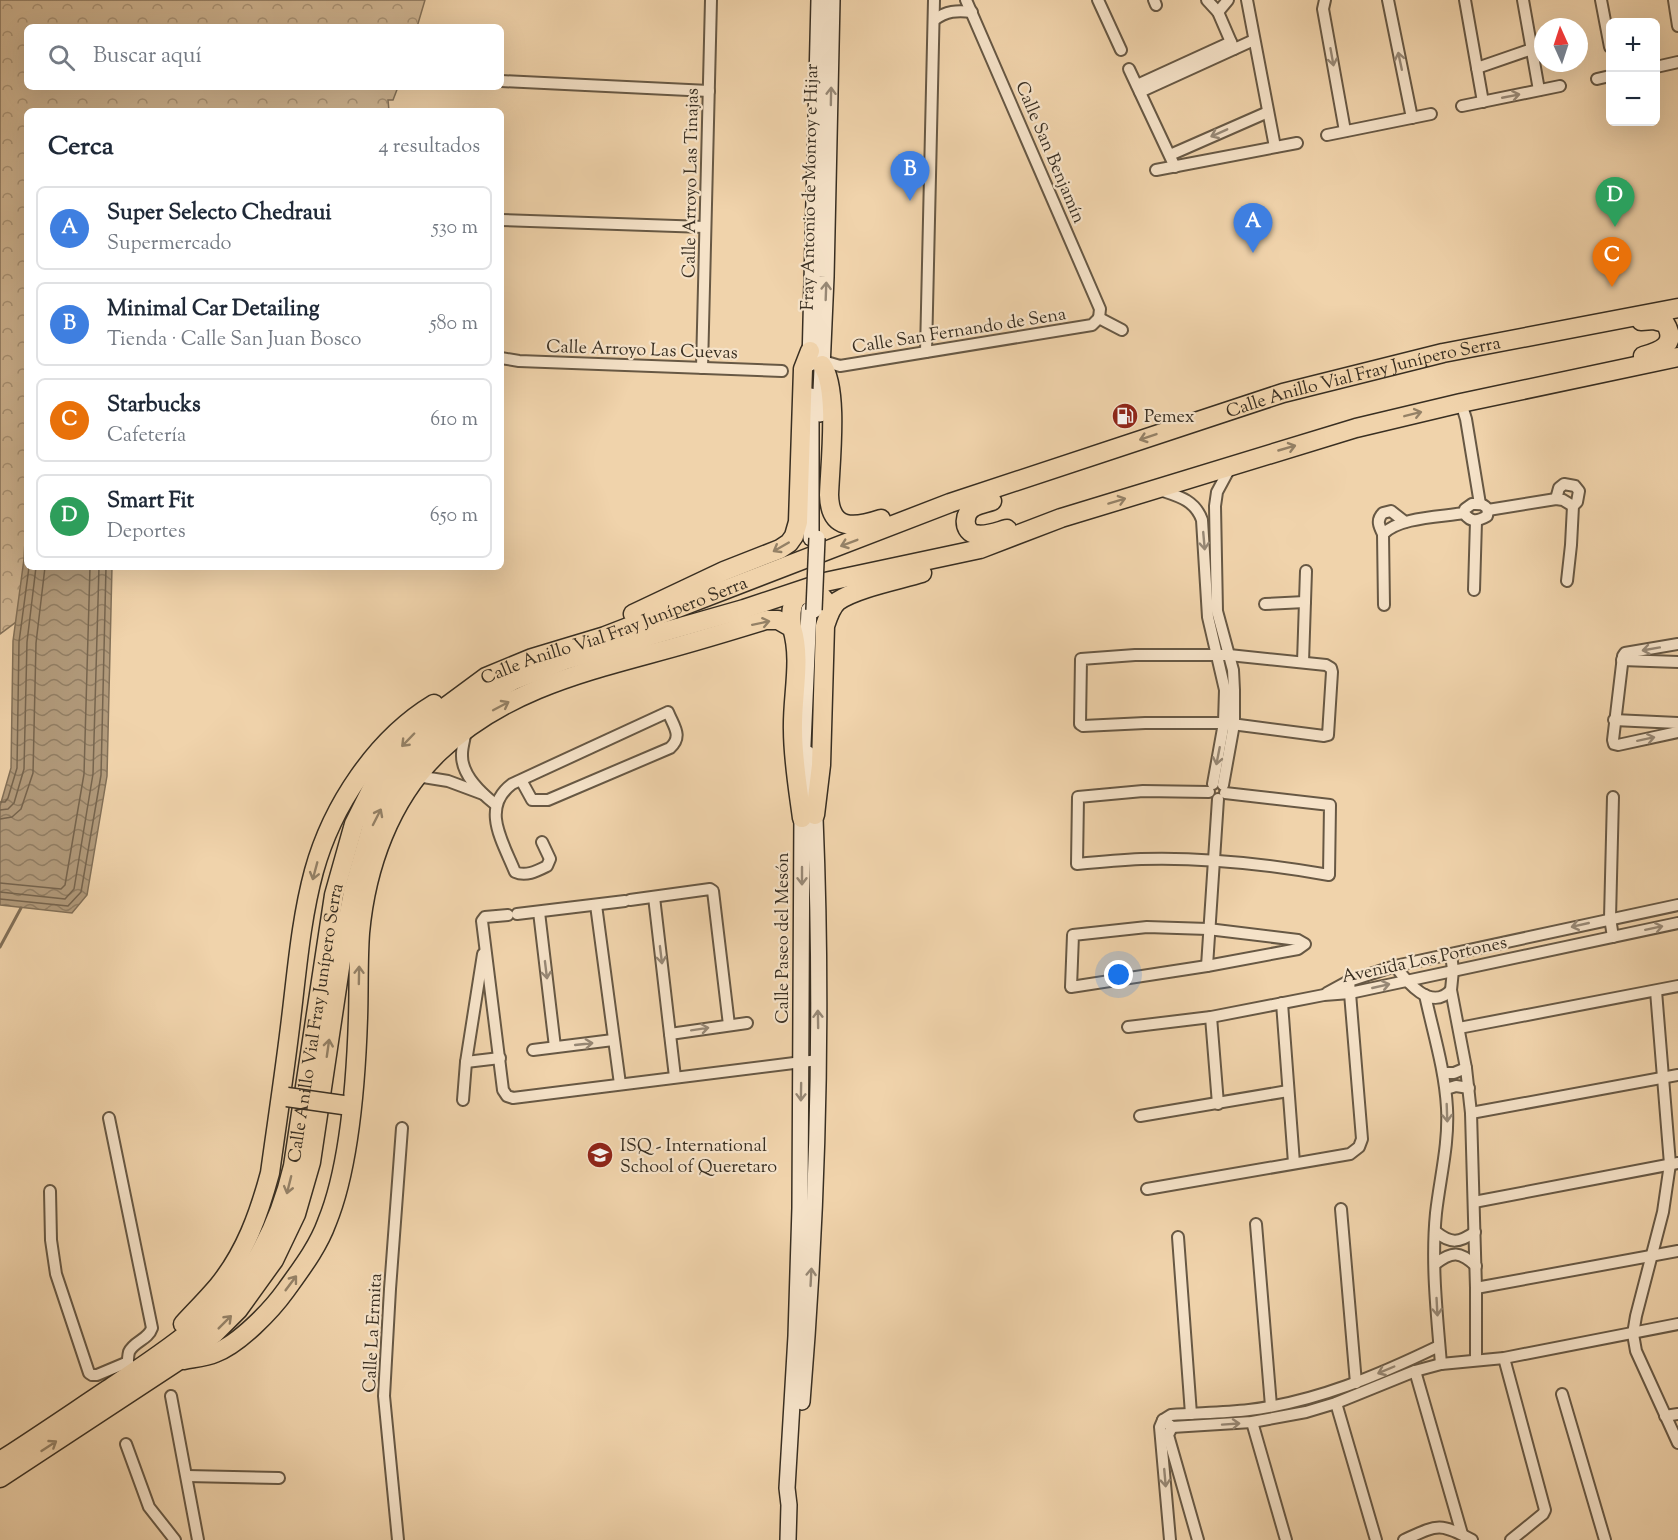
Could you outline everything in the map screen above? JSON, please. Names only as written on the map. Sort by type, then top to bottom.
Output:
[{"type":"highway","name":"Calle Anillo Vial Fray Junípero Serra","points":[[0,1461],[128,1369],[174,1355],[253,1265],[284,1203],[293,1166],[334,895],[354,824],[363,803],[384,769],[413,735],[445,706],[486,677],[516,664],[616,632],[950,503],[1206,417],[1294,390],[1443,353],[1678,308]]},
{"type":"highway","points":[[1553,333],[1595,331],[1654,320],[1665,323],[1670,334],[1669,343],[1658,351],[1580,370],[1562,381]]},
{"type":"highway","name":"Calle Anillo Vial Fray Junípero Serra","points":[[0,1478],[174,1355],[215,1333],[238,1310],[274,1260],[296,1214],[311,1162],[345,934],[353,892],[372,825],[393,784],[410,762],[450,722],[496,689],[565,660],[744,609],[825,582],[980,549],[1061,518],[1356,428],[1461,403],[1678,357]]},
{"type":"highway","points":[[553,652],[687,588],[780,549],[789,543],[794,536],[798,522],[803,369],[818,364],[827,372],[832,392],[829,506],[835,518],[845,524],[862,525],[950,503]]},
{"type":"highway","points":[[1061,518],[1038,520],[988,535],[972,533],[966,522],[968,512],[973,507],[1090,468],[1102,453]]},
{"type":"highway","points":[[817,611],[849,596],[955,563],[980,549]]},
{"type":"highway","points":[[808,816],[794,759],[796,650],[791,612],[795,600],[802,595],[811,594],[825,600],[817,611]]},
{"type":"highway","points":[[650,654],[744,609]]},
{"type":"highway","points":[[808,816],[821,765],[825,626],[817,611]]},
{"type":"highway","points":[[486,677],[452,693],[409,720],[371,761],[330,826],[315,870],[303,928],[283,1096],[270,1173],[258,1215],[240,1254],[218,1286],[184,1324],[174,1355],[217,1353],[252,1329],[280,1298],[305,1264],[327,1223],[339,1184],[358,1018],[360,933],[366,895],[375,854],[390,821],[417,776],[439,752],[495,709],[548,684],[766,621],[778,621],[792,628]]},
{"type":"highway","points":[[283,1096],[347,1106]]},
{"type":"main road","name":"Fray Antonio de Monroy e Hijar","points":[[819,0],[826,19]]},
{"type":"main road","name":"Fray Antonio de Monroy e Hijar","points":[[818,364],[826,19],[832,0]]},
{"type":"main road","points":[[817,611],[814,538],[818,364]]},
{"type":"main road","name":"Calle Paseo del Mesón","points":[[788,1540],[787,1488],[815,1200],[818,1060],[808,816]]},
{"type":"main road","name":"Calle Paseo del Mesón","points":[[802,1335],[802,1062],[808,816]]},
{"type":"street","name":"Calle Arroyo Las Tinajas","points":[[702,368],[711,0]]},
{"type":"street","points":[[926,352],[934,0]]},
{"type":"street","name":"Calle San Benjamín","points":[[966,0],[1100,309],[1099,318]]},
{"type":"street","points":[[1098,0],[1121,50]]},
{"type":"street","points":[[1207,0],[1218,12],[1232,46]]},
{"type":"street","points":[[1218,12],[1228,0]]},
{"type":"street","points":[[1247,0],[1275,147]]},
{"type":"street","points":[[1325,0],[1323,9],[1345,131]]},
{"type":"street","points":[[1388,0],[1412,118]]},
{"type":"street","points":[[1465,0],[1483,102]]},
{"type":"street","points":[[1523,0],[1539,90]]},
{"type":"street","points":[[1601,0],[1606,24]]},
{"type":"street","points":[[1674,0],[1678,26]]},
{"type":"street","points":[[934,20],[942,14],[953,11],[972,12]]},
{"type":"street","points":[[1139,89],[1232,46],[1254,40]]},
{"type":"street","points":[[1477,69],[1532,49]]},
{"type":"street","points":[[1660,66],[1678,62]]},
{"type":"street","points":[[1129,69],[1175,167]]},
{"type":"street","points":[[1597,79],[1606,77]]},
{"type":"street","points":[[504,81],[709,91]]},
{"type":"street","points":[[1462,106],[1560,86]]},
{"type":"street","points":[[1170,155],[1268,112]]},
{"type":"street","points":[[1327,135],[1431,114]]},
{"type":"street","points":[[1156,170],[1297,143]]},
{"type":"street","points":[[504,220],[705,227]]},
{"type":"street","points":[[1099,318],[1122,330]]},
{"type":"street","name":"Calle San Fernando de Sena","points":[[818,364],[840,366],[1092,325],[1099,318]]},
{"type":"street","name":"Calle Arroyo Las Cuevas","points":[[504,358],[519,361],[782,371]]},
{"type":"street","points":[[1461,403],[1466,419],[1478,502],[1487,516],[1476,521],[1468,519],[1464,513]]},
{"type":"street","points":[[1229,723],[1225,690],[1208,611],[1217,492],[1231,465]]},
{"type":"street","points":[[1556,500],[1559,488],[1564,484],[1575,486],[1579,491],[1579,496],[1573,506],[1567,581]]},
{"type":"street","points":[[1157,488],[1185,499],[1197,510],[1202,519],[1217,610],[1233,670],[1229,723],[1218,791],[1207,966]]},
{"type":"street","points":[[1464,513],[1465,509],[1478,502],[1563,500],[1573,506]]},
{"type":"street","points":[[1197,510],[1215,506]]},
{"type":"street","points":[[1384,605],[1383,534],[1378,521],[1383,513],[1392,511],[1405,522]]},
{"type":"street","points":[[1383,534],[1393,526],[1405,522],[1464,513]]},
{"type":"street","points":[[1474,590],[1476,521]]},
{"type":"street","points":[[1303,662],[1306,571]]},
{"type":"street","points":[[1265,604],[1305,602]]},
{"type":"street","points":[[1678,644],[1625,653],[1622,660],[1613,740],[1614,744],[1618,745],[1678,732]]},
{"type":"street","points":[[1135,655],[1229,655],[1303,662],[1326,665],[1331,668],[1328,735],[1229,723],[1083,726],[1080,724],[1081,659],[1135,655]]},
{"type":"street","points":[[1622,660],[1678,662]]},
{"type":"street","points":[[521,780],[532,800],[548,800],[670,748],[676,742],[678,735],[668,712],[521,780],[503,791],[495,804],[495,820],[515,872],[521,875],[530,874],[548,866],[550,859],[542,842]]},
{"type":"street","points":[[1614,720],[1678,723]]},
{"type":"street","points":[[466,730],[463,764],[483,795]]},
{"type":"street","points":[[417,776],[448,781],[483,795],[495,804]]},
{"type":"street","points":[[1143,791],[1218,791],[1330,805],[1329,875],[1271,865],[1214,860],[1142,859],[1077,864],[1078,797],[1143,791]]},
{"type":"street","points":[[1613,797],[1610,918],[1613,937]]},
{"type":"street","points":[[729,1024],[713,891],[710,889],[483,919],[503,1090],[507,1096],[513,1098],[818,1060]]},
{"type":"street","points":[[654,897],[675,1077]]},
{"type":"street","points":[[596,905],[620,1084]]},
{"type":"street","name":"Avenida Los Portones","points":[[1324,995],[1349,981],[1395,966],[1678,905]]},
{"type":"street","points":[[539,912],[555,1047]]},
{"type":"street","name":"Avenida Los Portones","points":[[1324,995],[1350,993],[1678,923]]},
{"type":"street","points":[[1147,927],[1208,929],[1298,940],[1305,945],[1298,949],[1207,966],[1071,987],[1072,935],[1147,927]]},
{"type":"street","points":[[463,1100],[466,1062],[485,941]]},
{"type":"street","points":[[1451,954],[1453,970],[1451,990],[1466,1068],[1471,1113],[1476,1266],[1476,1360]]},
{"type":"street","points":[[1395,966],[1425,995],[1436,999],[1451,990]]},
{"type":"street","points":[[1147,1189],[1350,1154],[1359,1147],[1362,1138],[1349,981]]},
{"type":"street","points":[[1459,1028],[1678,986]]},
{"type":"street","points":[[1656,991],[1662,1079],[1674,1163],[1653,1256],[1636,1316],[1634,1334],[1636,1351],[1678,1443]]},
{"type":"street","points":[[1128,1027],[1211,1017],[1324,995]]},
{"type":"street","points":[[1425,995],[1446,1089],[1445,1163],[1436,1213],[1435,1264],[1441,1364]]},
{"type":"street","points":[[1282,1003],[1294,1163]]},
{"type":"street","points":[[1211,1017],[1218,1104]]},
{"type":"street","points":[[670,1034],[747,1023]]},
{"type":"street","points":[[533,1050],[613,1040]]},
{"type":"street","points":[[466,1062],[500,1058]]},
{"type":"street","points":[[1443,1073],[1454,1073],[1466,1068]]},
{"type":"street","points":[[1471,1113],[1678,1075]]},
{"type":"street","points":[[1446,1089],[1456,1086],[1469,1088]]},
{"type":"street","points":[[1140,1116],[1288,1091]]},
{"type":"street","points":[[50,1191],[51,1240],[56,1274],[89,1373],[97,1375],[128,1369],[131,1349],[147,1336],[152,1328],[109,1118]]},
{"type":"street","name":"Calle La Ermita","points":[[398,1540],[384,1396],[402,1128]]},
{"type":"street","points":[[1474,1202],[1674,1163]]},
{"type":"street","points":[[1341,1209],[1356,1383]]},
{"type":"street","points":[[1256,1224],[1271,1406]]},
{"type":"street","points":[[1436,1232],[1444,1239],[1455,1241],[1466,1239],[1475,1232]]},
{"type":"street","points":[[1178,1237],[1191,1414]]},
{"type":"street","points":[[1476,1288],[1678,1251]]},
{"type":"street","points":[[1435,1264],[1446,1255],[1456,1254],[1466,1257],[1476,1266]]},
{"type":"street","points":[[1170,1540],[1160,1427],[1168,1424],[1252,1422],[1306,1412],[1336,1403],[1415,1371],[1441,1364],[1504,1358],[1678,1324]]},
{"type":"street","points":[[1198,1540],[1168,1435],[1171,1415],[1248,1410],[1303,1400],[1356,1383],[1439,1346]]},
{"type":"street","points":[[1504,1358],[1545,1510],[1510,1540]]},
{"type":"street","points":[[1415,1371],[1462,1534]]},
{"type":"street","points":[[1562,1394],[1605,1540]]},
{"type":"street","points":[[171,1396],[198,1540]]},
{"type":"street","points":[[1303,1400],[1306,1412]]},
{"type":"street","points":[[1336,1403],[1376,1540]]},
{"type":"street","points":[[1665,1416],[1678,1414]]},
{"type":"street","points":[[1252,1422],[1286,1540]]},
{"type":"street","points":[[126,1444],[149,1507],[175,1540]]},
{"type":"street","points":[[187,1476],[279,1478]]},
{"type":"street","points":[[1404,1540],[1437,1526],[1447,1527],[1472,1540]]},
{"type":"green space","points":[[0,0],[425,0],[418,24],[24,24],[24,90],[397,90],[393,100],[388,100],[389,108],[24,108],[24,570],[86,570],[0,634]]},
{"type":"water","points":[[24,559],[24,570],[112,570],[107,776],[87,895],[72,913],[0,905],[0,806],[11,768],[13,641]]},
{"type":"waterway","points":[[0,947],[21,908]]},
{"type":"place","name":"Minimal Car Detailing","points":[[910,201]]},
{"type":"place","name":"Smart Fit","points":[[1615,227]]},
{"type":"place","name":"Super Selecto Chedraui","points":[[1253,253]]},
{"type":"place","name":"Starbucks","points":[[1612,287]]},
{"type":"place","name":"Pemex","points":[[1125,416]]},
{"type":"place","name":"ISQ - International School of Queretaro","points":[[600,1155]]}]
